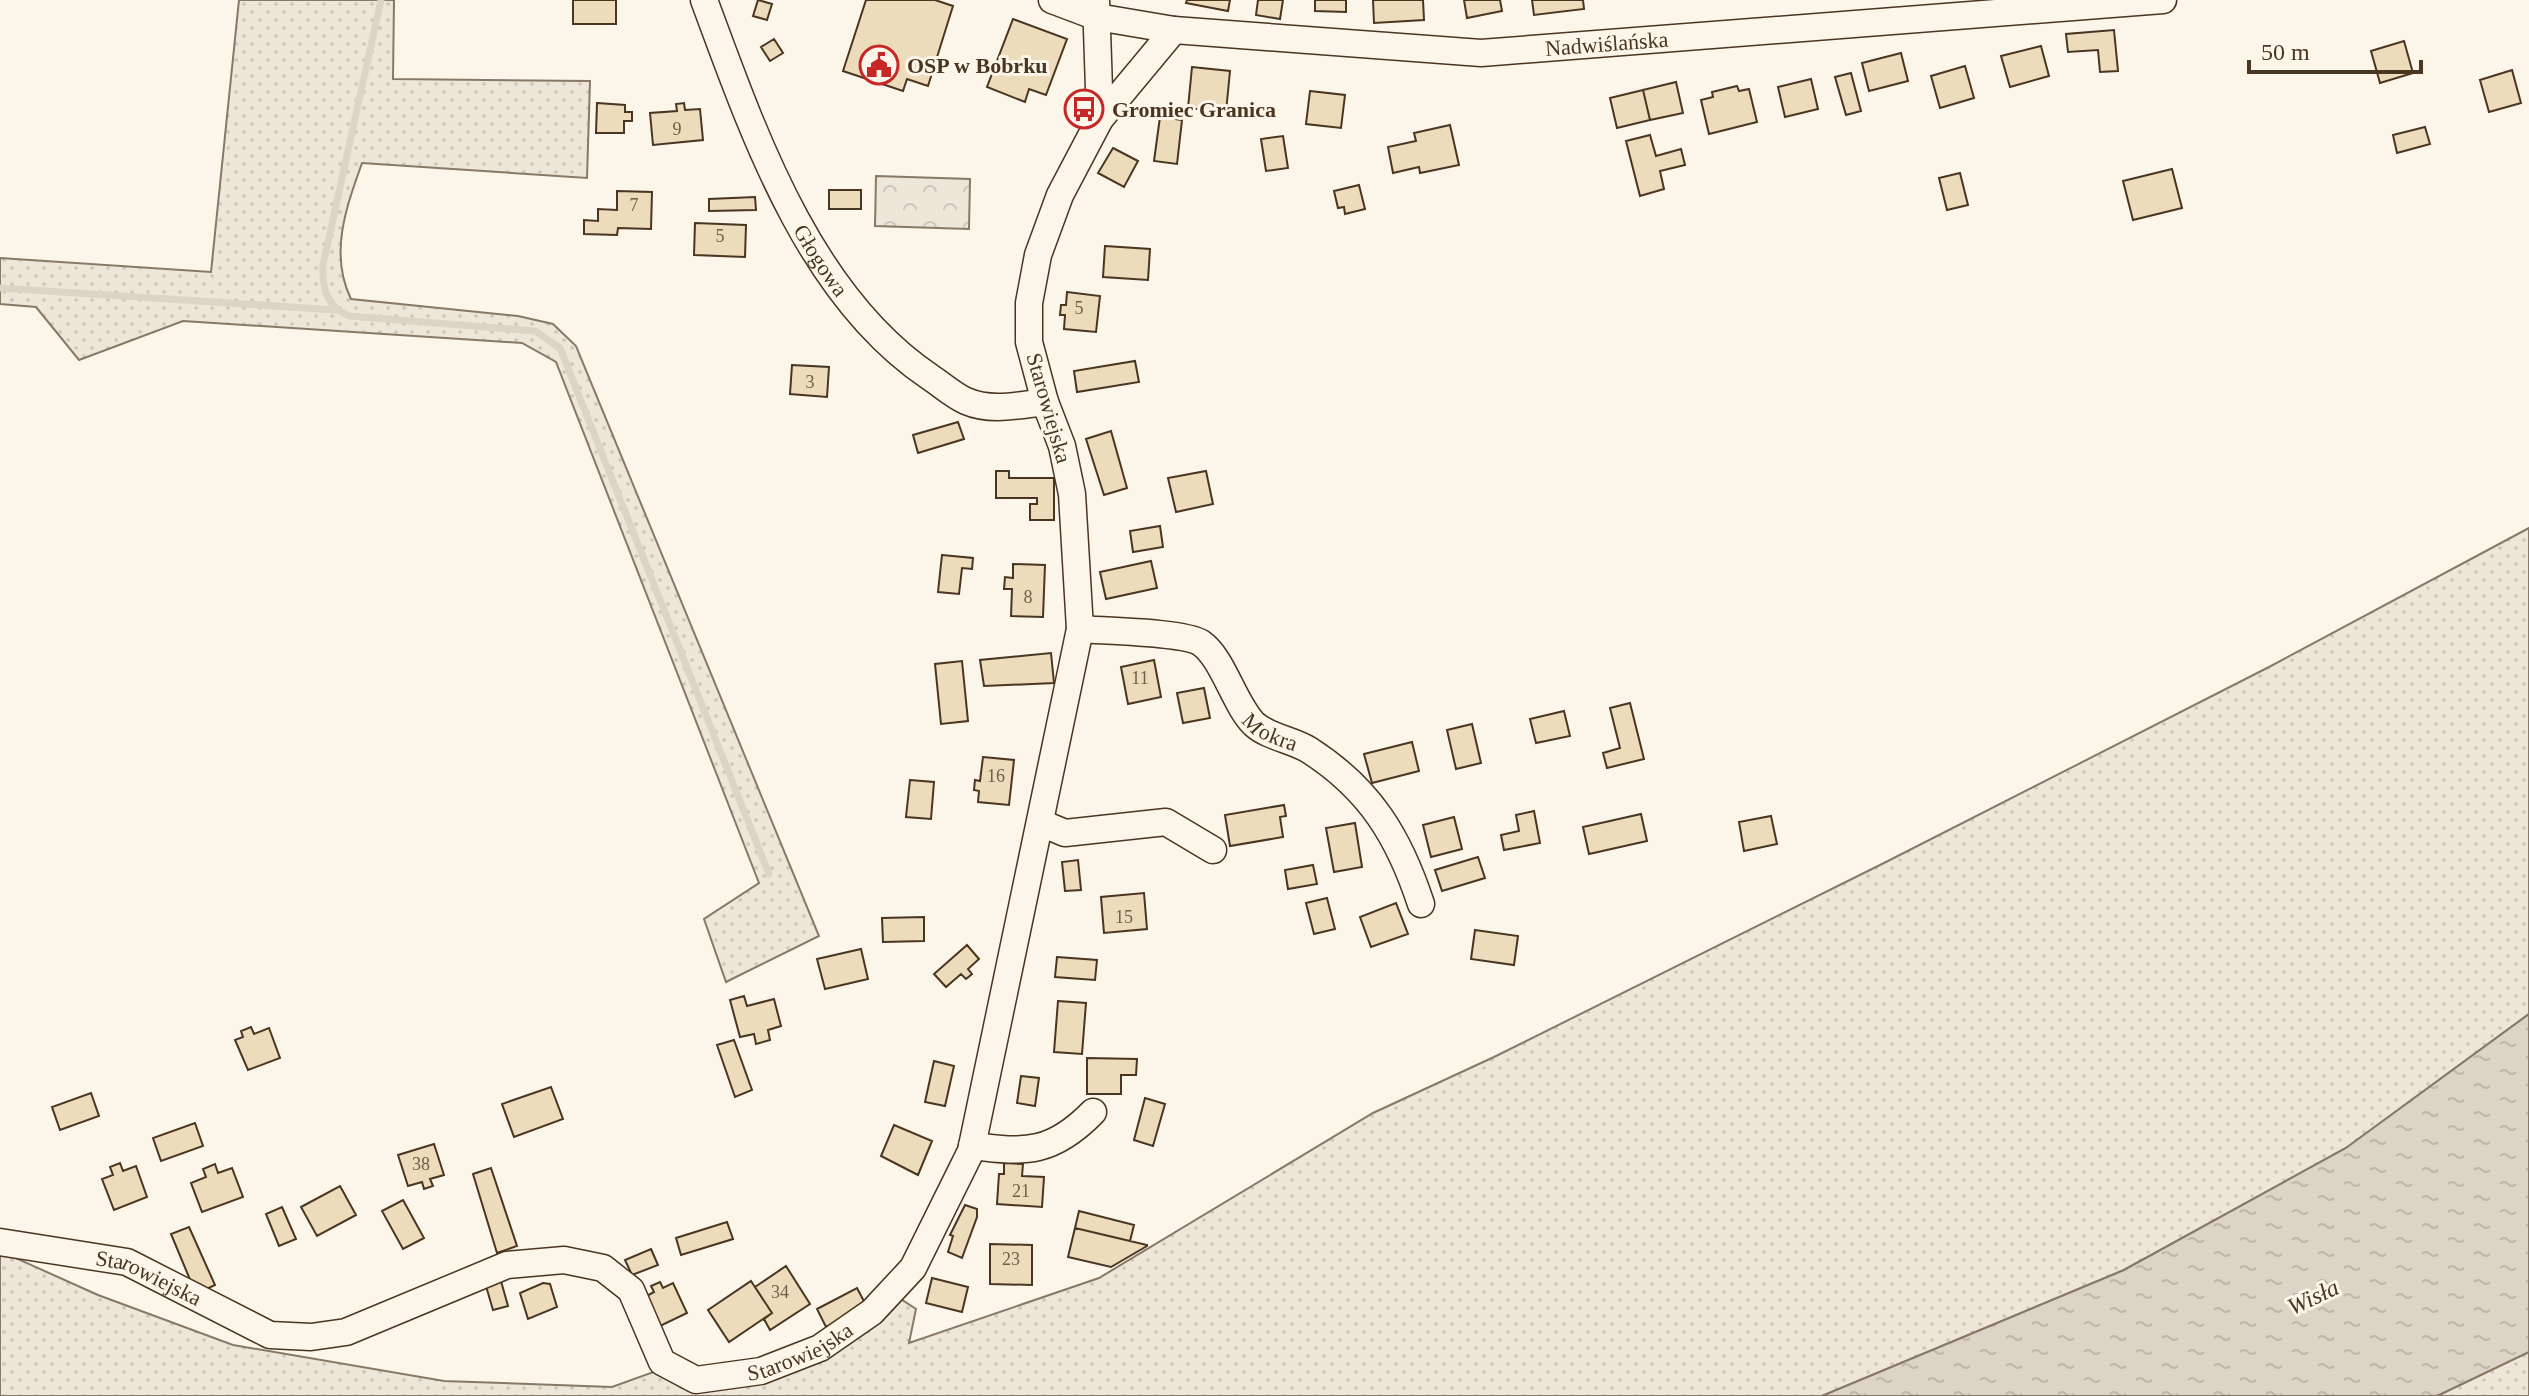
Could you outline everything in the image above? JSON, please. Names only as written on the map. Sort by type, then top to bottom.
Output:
[{"type":"street","name":"Głogowa","points":[[704,0],[753,129],[784,198],[832,276],[878,333],[916,367],[966,402],[1004,408],[1045,402]]},
{"type":"street","name":"Nadwiślańska","points":[[1052,0],[1096,8],[1174,30],[1481,53],[2163,0]]},
{"type":"street","points":[[1096,8],[1100,119]]},
{"type":"street","name":"Starowiejska","points":[[0,1242],[127,1262],[270,1335],[311,1337],[346,1332],[507,1265],[564,1260],[603,1268],[631,1290],[662,1362],[696,1380],[761,1371],[820,1348],[872,1312],[913,1268],[972,1146],[991,1065],[1003,982],[1041,823],[1080,629],[1072,494],[1062,446],[1045,402],[1029,342],[1029,303],[1038,255],[1060,195],[1100,119],[1174,30]]},
{"type":"street","name":"Mokra","points":[[1080,629],[1184,637],[1201,643],[1255,725],[1308,749],[1328,765],[1392,831],[1406,857],[1421,904]]},
{"type":"street","points":[[1041,823],[1065,833],[1166,822],[1213,850]]},
{"type":"street","points":[[972,1146],[1009,1151],[1042,1149],[1071,1134],[1093,1112]]},
{"type":"green space","points":[[239,0],[394,0],[393,79],[590,81],[587,178],[362,163],[342,231],[344,282],[351,299],[518,316],[553,324],[576,346],[819,936],[726,982],[704,919],[759,883],[556,362],[522,343],[183,321],[79,360],[36,307],[0,304],[0,258],[211,272]]},
{"type":"green space","points":[[876,176],[970,179],[969,229],[875,226]]},
{"type":"green space","points":[[2529,528],[2529,1014],[2346,1148],[2124,1270],[1822,1396],[0,1396],[0,1251],[98,1295],[233,1345],[444,1381],[612,1387],[656,1371],[682,1388],[714,1386],[896,1296],[916,1309],[909,1343],[1099,1278],[1373,1113],[1494,1057],[1884,863],[2269,667]]},
{"type":"green space","points":[[2529,1352],[2529,1396],[2437,1396]]},
{"type":"water","name":"Wisła","points":[[2529,1014],[2529,1352],[2437,1396],[1822,1396],[2124,1270],[2346,1148]]},
{"type":"building","points":[[573,0],[616,0],[616,24],[573,24]]},
{"type":"building","points":[[758,0],[772,4],[767,20],[753,16]]},
{"type":"building","points":[[866,0],[935,0],[953,6],[928,86],[907,79],[903,91],[843,71]]},
{"type":"building","points":[[1187,0],[1230,0],[1228,11],[1186,3]]},
{"type":"building","points":[[1258,0],[1283,0],[1280,19],[1256,15]]},
{"type":"building","points":[[1315,0],[1346,0],[1346,12],[1315,11]]},
{"type":"building","points":[[1373,0],[1423,0],[1424,20],[1374,23]]},
{"type":"building","points":[[1464,0],[1500,0],[1502,11],[1467,18]]},
{"type":"building","points":[[1532,0],[1583,0],[1584,9],[1534,15]]},
{"type":"building","points":[[1013,19],[1067,39],[1046,95],[1029,89],[1025,102],[987,87]]},
{"type":"building","points":[[2114,30],[2118,71],[2100,72],[2098,50],[2068,52],[2066,34]]},
{"type":"building","points":[[774,39],[783,53],[770,61],[761,47]]},
{"type":"building","points":[[2404,41],[2413,73],[2380,83],[2371,51]]},
{"type":"building","points":[[2041,46],[2049,76],[2010,87],[2001,56]]},
{"type":"building","points":[[1901,53],[1908,81],[1869,91],[1862,63]]},
{"type":"building","points":[[1965,66],[1974,98],[1940,108],[1931,76]]},
{"type":"building","points":[[1192,67],[1230,71],[1226,112],[1188,108]]},
{"type":"building","points":[[2512,70],[2521,103],[2489,112],[2480,80]]},
{"type":"building","points":[[1851,73],[1861,111],[1846,115],[1835,77]]},
{"type":"building","points":[[1811,79],[1818,109],[1785,117],[1778,87]]},
{"type":"building","points":[[1676,82],[1683,113],[1650,120],[1643,90]]},
{"type":"building","points":[[1737,86],[1739,91],[1749,89],[1757,122],[1709,134],[1701,100],[1713,97],[1712,92]]},
{"type":"building","points":[[1643,90],[1650,120],[1617,128],[1610,98]]},
{"type":"building","points":[[1310,91],[1345,95],[1341,128],[1306,124]]},
{"type":"building","points":[[597,103],[625,105],[625,112],[632,112],[632,121],[624,121],[624,133],[596,133]]},
{"type":"building","points":[[684,103],[685,110],[700,109],[703,140],[653,145],[650,113],[677,111],[676,104]]},
{"type":"building","points":[[1160,117],[1182,120],[1177,164],[1154,161]]},
{"type":"building","points":[[1450,125],[1459,165],[1420,173],[1419,167],[1393,173],[1388,147],[1416,141],[1414,133]]},
{"type":"building","points":[[2425,127],[2430,144],[2397,153],[2393,135]]},
{"type":"building","points":[[1650,135],[1656,156],[1681,149],[1685,165],[1660,171],[1664,189],[1640,196],[1626,141]]},
{"type":"building","points":[[1283,136],[1288,168],[1266,171],[1261,139]]},
{"type":"building","points":[[1113,148],[1138,161],[1124,187],[1098,173]]},
{"type":"building","points":[[2172,169],[2182,208],[2133,220],[2123,181]]},
{"type":"building","points":[[1960,173],[1968,205],[1947,210],[1939,178]]},
{"type":"building","points":[[1359,185],[1365,209],[1345,214],[1344,207],[1338,208],[1334,191]]},
{"type":"building","points":[[829,190],[861,190],[861,209],[829,209]]},
{"type":"building","points":[[617,191],[652,192],[651,229],[618,228],[617,235],[584,234],[584,220],[598,221],[598,209],[617,210]]},
{"type":"building","points":[[755,197],[756,210],[709,211],[709,199]]},
{"type":"building","points":[[695,223],[746,225],[745,257],[694,255]]},
{"type":"building","points":[[1105,246],[1150,249],[1148,280],[1103,277]]},
{"type":"building","points":[[1067,292],[1100,296],[1096,332],[1064,329],[1065,315],[1060,315],[1061,305],[1066,305]]},
{"type":"building","points":[[1135,361],[1139,382],[1077,392],[1074,371]]},
{"type":"building","points":[[792,365],[829,367],[827,397],[790,394]]},
{"type":"building","points":[[958,422],[964,439],[918,453],[913,435]]},
{"type":"building","points":[[1111,431],[1127,488],[1104,495],[1086,439]]},
{"type":"building","points":[[996,471],[1009,471],[1009,478],[1054,478],[1054,520],[1030,520],[1030,504],[1037,504],[1037,498],[996,498]]},
{"type":"building","points":[[1206,471],[1213,504],[1176,512],[1168,478]]},
{"type":"building","points":[[1160,526],[1163,547],[1133,552],[1130,531]]},
{"type":"building","points":[[942,555],[973,558],[972,569],[962,568],[959,594],[938,592]]},
{"type":"building","points":[[1151,561],[1157,588],[1106,599],[1100,572]]},
{"type":"building","points":[[1013,564],[1045,565],[1043,617],[1011,616],[1012,589],[1004,589],[1005,577],[1013,578]]},
{"type":"building","points":[[1051,653],[1054,683],[984,686],[980,660]]},
{"type":"building","points":[[1154,660],[1161,697],[1128,704],[1121,667]]},
{"type":"building","points":[[962,661],[968,721],[941,724],[935,664]]},
{"type":"building","points":[[1204,688],[1210,718],[1183,723],[1177,693]]},
{"type":"building","points":[[1630,703],[1644,759],[1607,768],[1603,753],[1620,748],[1610,708]]},
{"type":"building","points":[[1564,711],[1570,736],[1536,743],[1530,719]]},
{"type":"building","points":[[1472,724],[1481,763],[1456,769],[1447,730]]},
{"type":"building","points":[[1412,742],[1419,771],[1372,783],[1364,754]]},
{"type":"building","points":[[983,757],[1014,760],[1009,805],[978,802],[979,791],[974,790],[975,780],[980,781]]},
{"type":"building","points":[[910,780],[934,782],[931,819],[906,817]]},
{"type":"building","points":[[1284,805],[1286,816],[1280,817],[1283,837],[1230,846],[1225,815]]},
{"type":"building","points":[[1534,811],[1540,843],[1504,850],[1501,835],[1519,831],[1516,815]]},
{"type":"building","points":[[1641,814],[1647,841],[1589,854],[1583,827]]},
{"type":"building","points":[[1771,816],[1777,844],[1744,851],[1739,822]]},
{"type":"building","points":[[1454,817],[1462,849],[1431,857],[1423,825]]},
{"type":"building","points":[[1355,823],[1362,867],[1334,872],[1326,828]]},
{"type":"building","points":[[1478,857],[1485,878],[1442,891],[1435,870]]},
{"type":"building","points":[[1078,860],[1081,890],[1065,891],[1062,862]]},
{"type":"building","points":[[1313,865],[1317,884],[1288,889],[1285,870]]},
{"type":"building","points":[[1144,893],[1147,929],[1104,933],[1101,897]]},
{"type":"building","points":[[1327,898],[1335,929],[1314,934],[1306,903]]},
{"type":"building","points":[[1396,903],[1408,934],[1371,947],[1360,917]]},
{"type":"building","points":[[924,917],[924,941],[883,942],[882,918]]},
{"type":"building","points":[[1475,930],[1518,936],[1514,965],[1471,959]]},
{"type":"building","points":[[967,945],[979,959],[968,969],[972,974],[966,979],[961,974],[946,987],[934,974]]},
{"type":"building","points":[[861,949],[868,979],[825,989],[817,959]]},
{"type":"building","points":[[1057,957],[1097,960],[1095,980],[1055,977]]},
{"type":"building","points":[[744,996],[747,1006],[774,999],[781,1026],[768,1030],[770,1040],[756,1044],[754,1034],[740,1037],[730,1000]]},
{"type":"building","points":[[1058,1001],[1086,1003],[1082,1054],[1054,1052]]},
{"type":"building","points":[[251,1027],[254,1034],[269,1028],[280,1058],[248,1070],[235,1040],[243,1037],[241,1031]]},
{"type":"building","points":[[734,1040],[752,1090],[735,1097],[717,1045]]},
{"type":"building","points":[[1087,1058],[1137,1059],[1136,1075],[1121,1075],[1121,1094],[1087,1094]]},
{"type":"building","points":[[934,1061],[954,1066],[945,1106],[925,1102]]},
{"type":"building","points":[[1021,1076],[1039,1078],[1035,1106],[1017,1103]]},
{"type":"building","points":[[551,1087],[563,1119],[514,1137],[502,1104]]},
{"type":"building","points":[[91,1093],[99,1116],[60,1130],[52,1107]]},
{"type":"building","points":[[1145,1098],[1165,1104],[1153,1146],[1134,1140]]},
{"type":"building","points":[[195,1123],[203,1146],[161,1161],[153,1138]]},
{"type":"building","points":[[894,1125],[932,1141],[918,1175],[881,1156]]},
{"type":"building","points":[[434,1144],[444,1175],[430,1179],[433,1186],[424,1189],[422,1182],[408,1186],[398,1155]]},
{"type":"building","points":[[120,1163],[123,1171],[136,1166],[147,1197],[114,1210],[102,1179],[113,1175],[110,1167]]},
{"type":"building","points":[[1004,1163],[1023,1164],[1022,1176],[1044,1177],[1042,1207],[997,1204],[999,1174],[1004,1174]]},
{"type":"building","points":[[215,1164],[218,1173],[232,1168],[243,1197],[202,1212],[191,1183],[206,1177],[203,1169]]},
{"type":"building","points":[[491,1168],[517,1246],[497,1253],[473,1174]]},
{"type":"building","points":[[340,1186],[356,1215],[317,1236],[301,1207]]},
{"type":"building","points":[[403,1200],[424,1238],[403,1249],[382,1211]]},
{"type":"building","points":[[965,1205],[977,1209],[977,1217],[962,1258],[948,1252],[953,1236],[950,1235]]},
{"type":"building","points":[[282,1207],[296,1239],[279,1246],[266,1214]]},
{"type":"building","points":[[1079,1211],[1134,1225],[1130,1241],[1075,1228]]},
{"type":"building","points":[[727,1222],[733,1239],[681,1255],[676,1238]]},
{"type":"building","points":[[189,1227],[215,1285],[196,1294],[171,1234]]},
{"type":"building","points":[[1075,1228],[1147,1246],[1111,1267],[1068,1257]]},
{"type":"building","points":[[990,1244],[1032,1245],[1032,1285],[990,1284]]},
{"type":"building","points":[[651,1249],[658,1265],[632,1275],[625,1260]]},
{"type":"building","points":[[786,1266],[810,1304],[770,1330],[764,1319],[772,1313],[755,1287]]},
{"type":"building","points":[[932,1278],[968,1287],[962,1312],[926,1303]]},
{"type":"building","points":[[501,1281],[508,1306],[493,1310],[486,1286]]},
{"type":"building","points":[[751,1281],[772,1313],[729,1342],[708,1310]]},
{"type":"building","points":[[660,1282],[663,1288],[673,1283],[687,1313],[658,1327],[643,1298],[654,1292],[651,1286]]},
{"type":"building","points":[[543,1283],[550,1284],[557,1307],[528,1319],[520,1293]]},
{"type":"building","points":[[857,1288],[867,1307],[826,1327],[817,1309]]},
{"type":"waterway","points":[[381,0],[323,265],[323,281],[330,302],[349,316],[535,331],[560,348],[769,874]]},
{"type":"waterway","points":[[0,288],[336,310]]},
{"type":"place","name":"OSP w Bobrku","points":[[879,65]]},
{"type":"place","name":"Gromiec Granica","points":[[1084,109]]}]
